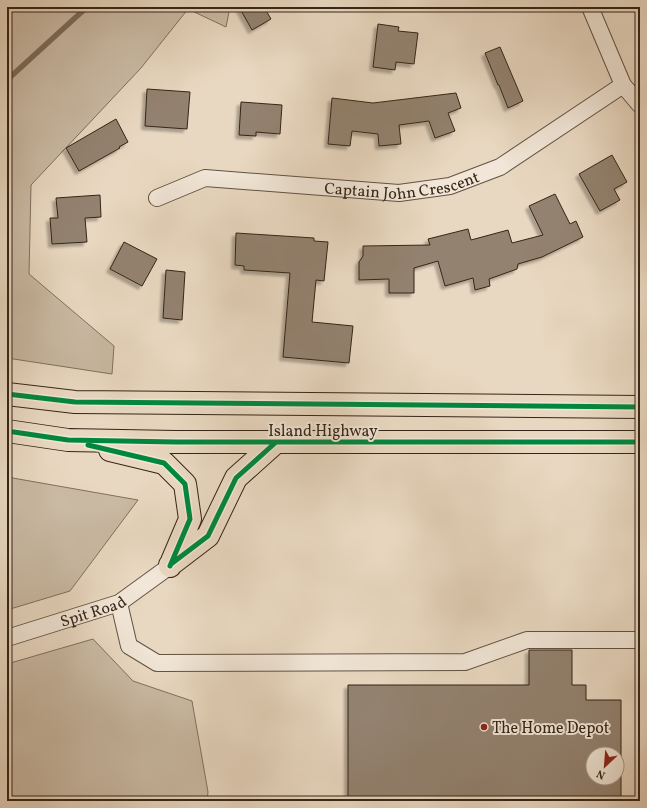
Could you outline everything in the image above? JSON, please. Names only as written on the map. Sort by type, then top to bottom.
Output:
[{"type":"main road","name":"Island Highway","points":[[7,394],[75,402],[640,407]]},
{"type":"main road","name":"Island Highway","points":[[7,431],[68,440],[275,443],[640,442]]},
{"type":"main road","points":[[68,440],[164,463],[185,484],[190,519],[170,566]]},
{"type":"main road","points":[[568,442],[640,450]]},
{"type":"main road","points":[[170,566],[208,536],[236,478],[275,443]]},
{"type":"street","points":[[590,7],[623,85],[640,105]]},
{"type":"street","name":"Captain John Crescent","points":[[156,198],[205,178],[399,193],[450,186],[500,167],[623,85]]},
{"type":"street","name":"Spit Road","points":[[7,638],[118,603],[170,566]]},
{"type":"street","points":[[118,603],[129,646],[157,664],[465,662],[527,640],[640,640]]},
{"type":"shaded area","points":[[7,7],[230,7],[226,27],[188,9],[141,68],[31,185],[29,274],[114,346],[112,374],[7,358]]},
{"type":"shaded area","points":[[7,477],[138,500],[70,591],[7,610]]},
{"type":"shaded area","points":[[93,639],[133,681],[192,701],[208,792],[207,801],[7,801],[7,664]]},
{"type":"building","points":[[239,7],[264,7],[271,19],[252,30]]},
{"type":"building","points":[[378,24],[399,27],[398,31],[418,33],[414,64],[396,62],[395,70],[373,67]]},
{"type":"building","points":[[500,47],[523,101],[508,108],[485,53]]},
{"type":"building","points":[[147,89],[190,92],[187,129],[145,126]]},
{"type":"building","points":[[456,93],[461,108],[448,113],[455,131],[435,138],[429,121],[399,125],[401,144],[379,146],[378,134],[352,131],[350,146],[328,144],[332,98],[373,103]]},
{"type":"building","points":[[241,102],[282,105],[280,134],[256,132],[256,136],[239,135]]},
{"type":"building","points":[[116,119],[128,142],[79,171],[66,148]]},
{"type":"building","points":[[612,155],[627,182],[614,189],[620,200],[600,211],[579,174]]},
{"type":"building","points":[[555,194],[570,224],[576,221],[583,237],[542,257],[518,264],[517,269],[489,279],[490,286],[475,290],[473,278],[445,286],[438,261],[414,268],[414,293],[389,293],[389,279],[359,280],[359,262],[363,256],[363,246],[430,245],[428,239],[468,229],[471,240],[508,230],[512,243],[543,235],[529,206]]},
{"type":"building","points":[[100,195],[101,217],[85,218],[87,242],[52,244],[50,218],[58,218],[56,198]]},
{"type":"building","points":[[236,233],[314,238],[314,241],[328,242],[324,281],[316,280],[312,322],[353,326],[349,363],[283,357],[290,273],[244,270],[244,266],[235,265]]},
{"type":"building","points":[[124,242],[157,259],[142,286],[110,269]]},
{"type":"building","points":[[166,270],[185,272],[182,320],[163,318]]},
{"type":"building","name":"The Home Depot","points":[[529,650],[572,650],[572,685],[586,685],[586,700],[621,700],[621,746],[585,746],[585,786],[621,786],[621,801],[348,801],[348,685],[529,685]]},
{"type":"waterway","points":[[7,80],[87,7]]},
{"type":"cycle path","points":[[7,394],[75,402],[640,407]]},
{"type":"cycle path","points":[[7,431],[68,440],[176,442],[640,442]]},
{"type":"cycle path","points":[[171,564],[208,536],[236,478],[275,443]]},
{"type":"cycle path","points":[[88,445],[164,463],[185,484],[190,519],[170,566]]},
{"type":"place","name":"The Home Depot","points":[[484,727]]}]
